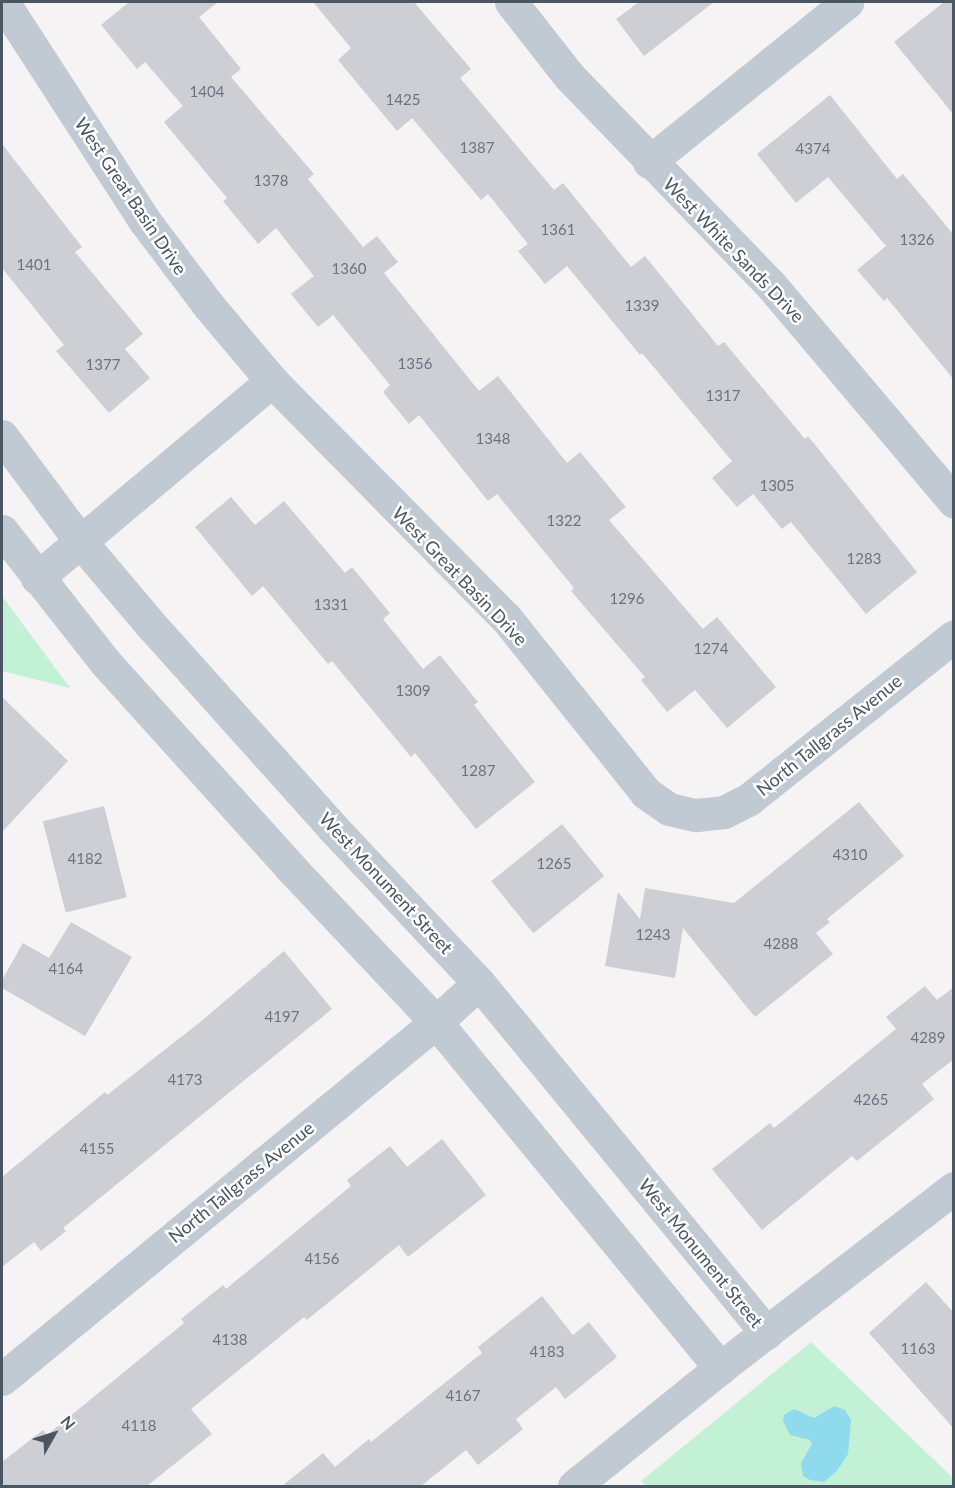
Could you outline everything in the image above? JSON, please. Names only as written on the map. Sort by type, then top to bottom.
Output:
[{"type":"street","name":"West Great Basin Drive","points":[[3,2],[26,32],[92,142],[144,220],[208,305],[272,381],[506,618],[646,793],[669,809],[696,815]]},
{"type":"street","name":"West White Sands Drive","points":[[511,2],[569,76],[649,162],[770,284],[954,502]]},
{"type":"street","points":[[649,162],[847,2]]},
{"type":"street","points":[[37,578],[272,381]]},
{"type":"street","name":"West Monument Street","points":[[2,436],[80,541],[151,625],[317,810],[479,983],[766,1333]]},
{"type":"street","points":[[2,531],[105,662],[290,867],[436,1022],[720,1368]]},
{"type":"street","name":"North Tallgrass Avenue","points":[[696,815],[724,812],[748,800],[954,636]]},
{"type":"street","name":"North Tallgrass Avenue","points":[[2,1379],[436,1022],[479,983]]},
{"type":"street","points":[[574,1486],[720,1368],[950,1196]]},
{"type":"green space","points":[[2,596],[70,688],[2,671]]},
{"type":"green space","points":[[811,1342],[953,1478],[954,1486],[646,1486],[641,1481]]},
{"type":"water","points":[[834,1406],[845,1410],[851,1420],[848,1454],[837,1471],[824,1482],[810,1480],[803,1476],[801,1463],[812,1444],[810,1440],[790,1435],[783,1421],[784,1415],[794,1409],[814,1418]]},
{"type":"building","points":[[129,2],[218,2],[199,17],[241,69],[231,77],[314,174],[308,179],[363,247],[377,236],[398,262],[384,273],[479,391],[498,376],[567,463],[580,452],[626,507],[609,520],[703,629],[717,617],[776,687],[727,728],[695,690],[667,712],[641,680],[645,677],[571,591],[574,588],[497,494],[488,501],[419,415],[409,424],[383,392],[390,385],[333,315],[318,327],[291,294],[314,276],[276,228],[258,244],[223,201],[227,198],[164,122],[183,106],[145,62],[137,69],[101,25]]},
{"type":"building","points":[[313,2],[414,2],[471,69],[460,78],[554,190],[563,183],[631,267],[645,256],[718,346],[724,342],[805,439],[808,436],[917,572],[866,614],[791,522],[782,529],[753,494],[737,507],[712,478],[732,461],[642,353],[640,355],[567,266],[545,284],[518,251],[528,244],[488,194],[481,200],[412,118],[397,131],[338,60],[351,48]]},
{"type":"building","points":[[639,2],[714,2],[644,56],[616,19]]},
{"type":"building","points":[[944,2],[954,2],[954,115],[894,42]]},
{"type":"building","points":[[830,95],[897,179],[903,174],[954,235],[954,380],[887,298],[884,301],[857,270],[886,246],[828,177],[796,203],[757,154]]},
{"type":"building","points":[[2,144],[82,247],[75,252],[143,334],[125,349],[150,378],[109,413],[56,351],[64,345],[2,268]]},
{"type":"building","points":[[231,497],[255,525],[284,501],[345,573],[352,567],[390,613],[383,619],[423,669],[440,655],[478,702],[474,705],[535,782],[476,829],[415,753],[411,757],[332,661],[328,664],[263,586],[252,596],[195,527]]},
{"type":"building","points":[[2,697],[68,761],[2,832]]},
{"type":"building","points":[[859,802],[904,856],[827,919],[830,922],[816,933],[833,954],[755,1017],[683,928],[675,978],[605,966],[618,892],[640,919],[645,888],[734,903]]},
{"type":"building","points":[[104,806],[127,897],[66,912],[43,821]]},
{"type":"building","points":[[562,824],[604,876],[533,933],[491,881]]},
{"type":"building","points":[[71,922],[132,957],[85,1036],[2,988],[2,980],[23,943],[49,958]]},
{"type":"building","points":[[284,951],[332,1009],[63,1228],[66,1231],[41,1251],[34,1242],[2,1267],[2,1177],[105,1092],[107,1095],[199,1023]]},
{"type":"building","points":[[925,986],[937,1000],[954,987],[954,1059],[922,1084],[934,1099],[857,1161],[852,1156],[762,1230],[712,1169],[770,1123],[774,1128],[896,1029],[886,1017]]},
{"type":"building","points":[[442,1139],[486,1195],[408,1257],[399,1245],[307,1320],[304,1317],[191,1409],[212,1434],[147,1486],[2,1486],[2,1462],[43,1430],[47,1435],[184,1323],[181,1319],[223,1285],[226,1289],[351,1186],[347,1180],[390,1146],[407,1167]]},
{"type":"building","points":[[926,1282],[954,1313],[954,1429],[869,1333]]},
{"type":"building","points":[[542,1296],[573,1335],[589,1322],[617,1357],[565,1399],[556,1387],[516,1419],[523,1429],[478,1465],[466,1450],[421,1486],[282,1486],[323,1453],[335,1467],[369,1439],[371,1442],[482,1353],[478,1347]]}]
